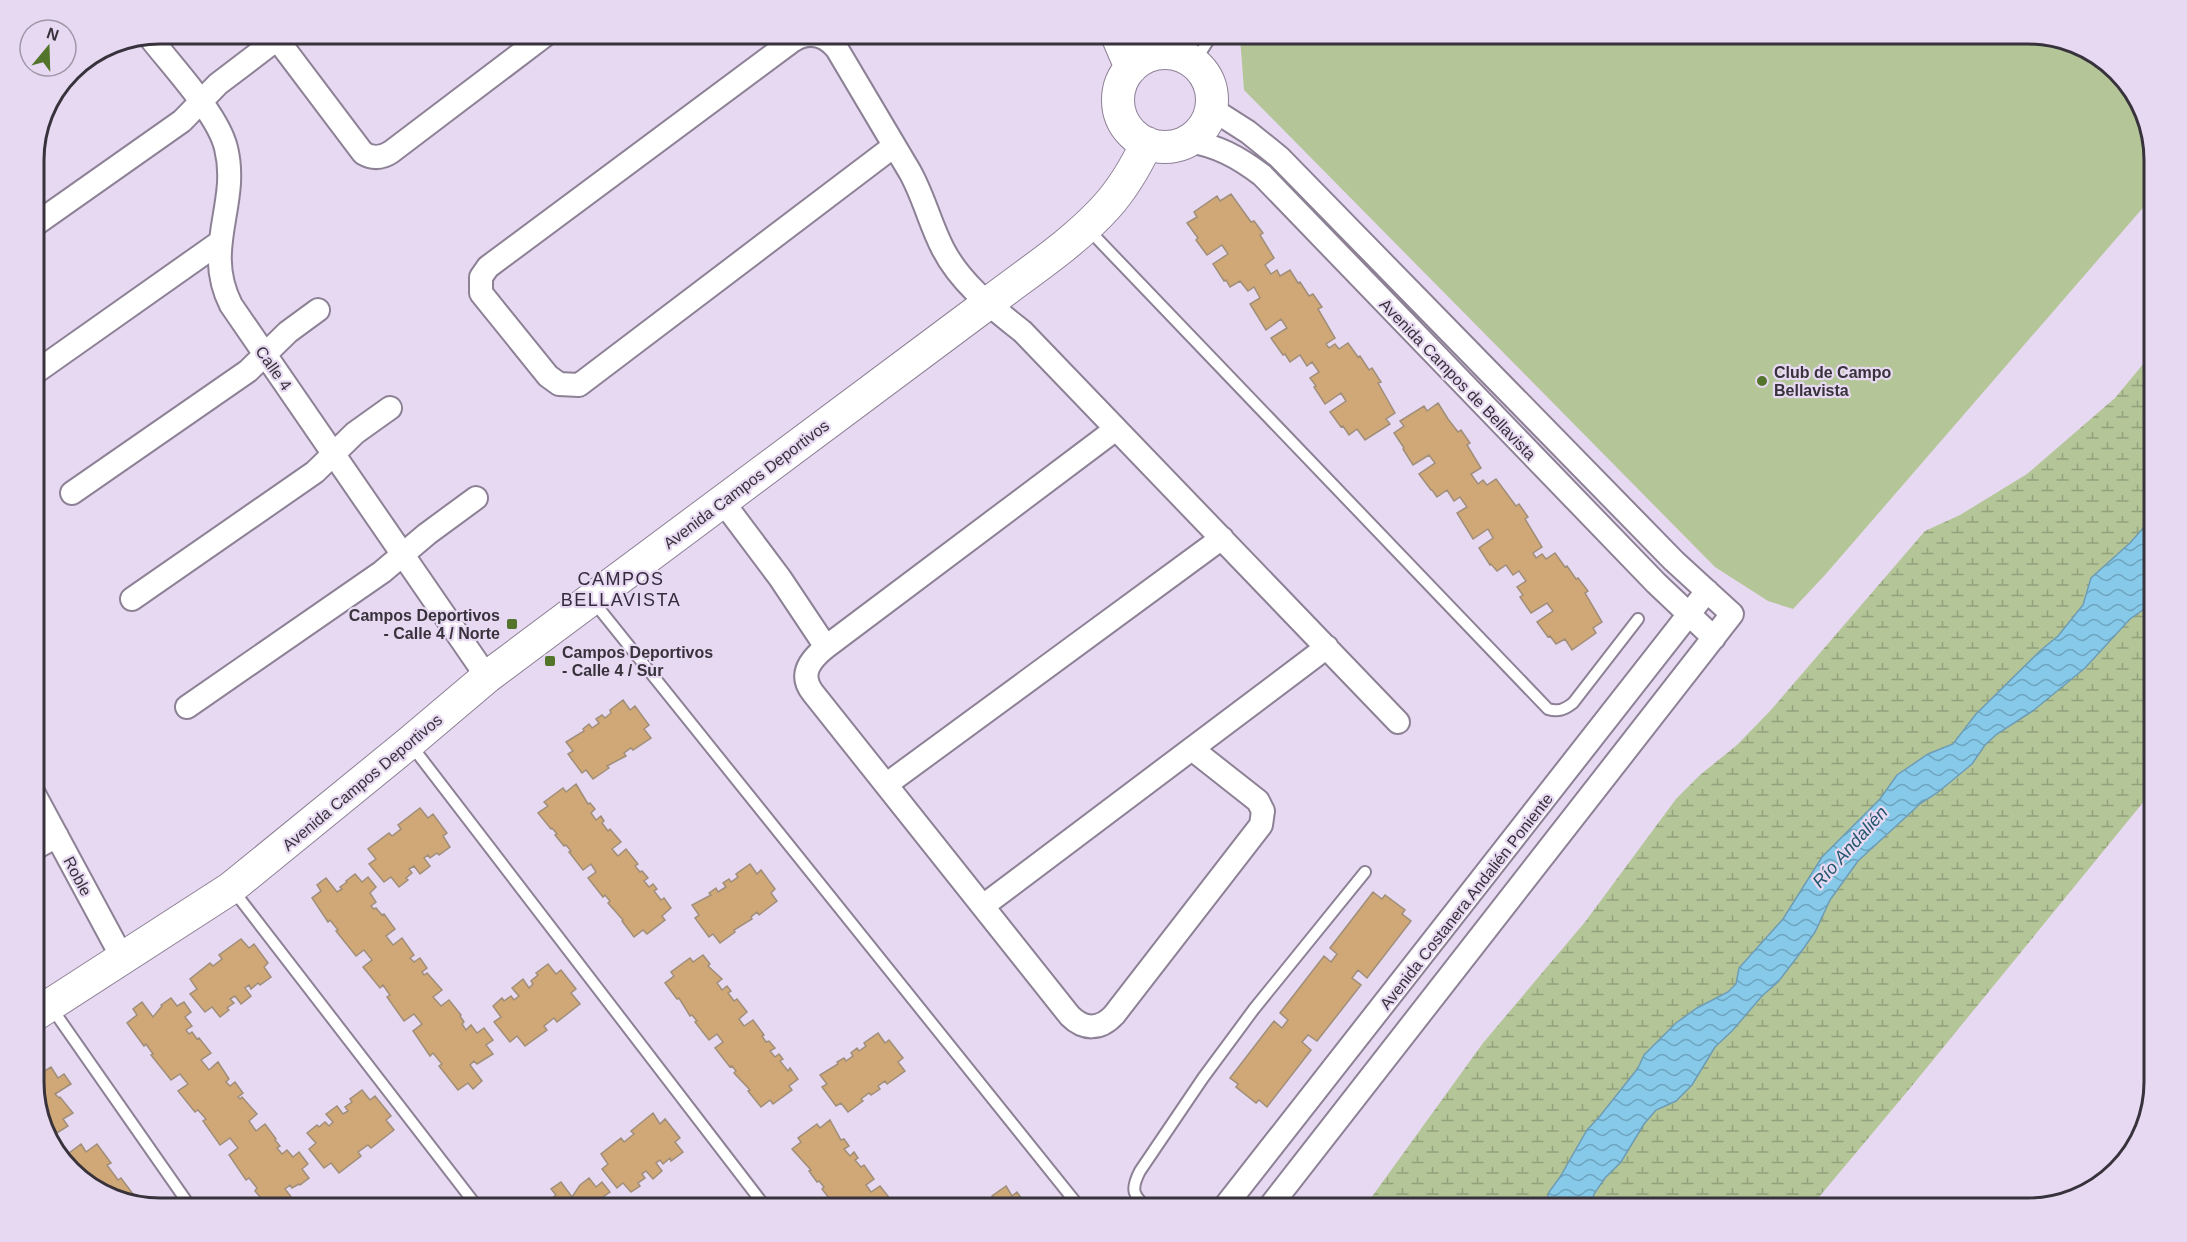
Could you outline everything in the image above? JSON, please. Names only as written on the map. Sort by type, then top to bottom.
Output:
[{"type":"street","name":"Calle 4","points":[[155,44],[220,131],[229,164],[229,182],[218,263],[225,293],[238,316],[487,677]]},
{"type":"street","points":[[44,218],[182,121],[218,84],[270,44]]},
{"type":"street","points":[[287,44],[363,153],[380,157],[391,152],[533,44]]},
{"type":"street","points":[[787,44],[484,272],[480,284],[485,300],[548,376],[559,384],[572,386],[579,384],[894,146]]},
{"type":"street","points":[[832,44],[837,49],[919,188],[943,249],[954,268],[987,304],[1023,332],[1398,722]]},
{"type":"street","points":[[1121,44],[1131,68]]},
{"type":"street","points":[[1155,44],[1145,58],[1131,68],[1120,87],[1119,110],[1129,130],[1147,143],[1168,147],[1189,141],[1204,127],[1212,109],[1213,100],[1209,83],[1194,63],[1158,44]]},
{"type":"street","name":"Avenida Campos de Bellavista","points":[[1212,109],[1248,132],[1279,157],[1674,561],[1732,614]]},
{"type":"street","name":"Avenida Campos de Bellavista","points":[[1189,141],[1209,144],[1226,151],[1262,176],[1656,583],[1714,638]]},
{"type":"street","name":"Avenida Campos Deportivos","points":[[44,1009],[231,888],[410,743],[487,677],[987,304],[1086,226],[1107,206],[1133,171],[1147,143]]},
{"type":"street","points":[[44,366],[220,243]]},
{"type":"street","points":[[72,493],[248,371],[288,332],[318,309]]},
{"type":"street","points":[[132,599],[315,472],[355,433],[390,408]]},
{"type":"street","points":[[1116,429],[826,647],[807,667],[806,681],[808,687],[1076,1022],[1092,1027],[1108,1021],[1257,831],[1263,818],[1263,811],[1258,801],[1192,749]]},
{"type":"street","points":[[187,707],[382,572],[427,534],[476,498]]},
{"type":"street","points":[[723,502],[780,578],[826,647]]},
{"type":"street","points":[[887,784],[1222,538]]},
{"type":"street","name":"Avenida Costanera Andalién Poniente","points":[[1232,1198],[1707,591]]},
{"type":"street","name":"Avenida Costanera Andalién Poniente","points":[[1277,1198],[1732,614]]},
{"type":"street","points":[[983,906],[1327,647]]},
{"type":"street","name":"Roble","points":[[44,812],[123,959]]},
{"type":"street","points":[[44,843],[57,836]]},
{"type":"lane","points":[[1194,63],[1206,44]]},
{"type":"lane","points":[[1086,226],[1548,709],[1562,710],[1573,703],[1638,618]]},
{"type":"lane","points":[[592,600],[1072,1198]]},
{"type":"lane","points":[[410,743],[759,1198]]},
{"type":"lane","points":[[1137,1198],[1135,1180],[1203,1078],[1254,1009],[1365,872]]},
{"type":"lane","points":[[231,888],[471,1198]]},
{"type":"lane","points":[[44,1013],[184,1198]]},
{"type":"green space","name":"Club de Campo Bellavista","points":[[1241,44],[2043,44],[2072,52],[2098,67],[2115,83],[2132,108],[2143,151],[2143,208],[1793,609],[1768,601],[1715,567],[1244,90]]},
{"type":"green space","points":[[2143,364],[2143,528],[2091,578],[2083,605],[2058,636],[1976,714],[1953,744],[1928,754],[1897,775],[1880,799],[1822,857],[1783,919],[1739,968],[1736,984],[1728,992],[1697,1008],[1676,1023],[1644,1055],[1638,1068],[1587,1130],[1547,1198],[1371,1198],[1483,1043],[1585,922],[1676,799],[1700,775],[1737,745],[1770,711],[1925,531],[1960,515],[2027,474],[2115,398]]},
{"type":"green space","points":[[2143,609],[2144,802],[1818,1198],[1593,1198],[1605,1178],[1621,1162],[1656,1109],[1676,1101],[1692,1085],[1715,1047],[1778,982],[1815,932],[1830,900],[1858,861],[1921,803],[1972,764],[1985,745],[1997,734],[2085,668],[2130,619]]},
{"type":"water","name":"Río Andalién","points":[[2143,528],[2143,609],[2130,619],[2085,668],[2034,710],[1997,734],[1985,745],[1972,764],[1921,803],[1858,861],[1830,900],[1815,932],[1778,982],[1715,1047],[1692,1085],[1676,1101],[1656,1110],[1644,1124],[1621,1162],[1605,1178],[1593,1198],[1547,1198],[1587,1130],[1638,1068],[1644,1055],[1676,1023],[1697,1008],[1728,992],[1736,984],[1739,968],[1783,919],[1822,857],[1880,799],[1897,775],[1928,754],[1953,744],[1976,714],[2058,636],[2083,605],[2091,578]]},
{"type":"building","points":[[1231,194],[1251,222],[1254,221],[1263,233],[1260,235],[1274,258],[1265,265],[1271,274],[1277,270],[1280,276],[1290,270],[1309,296],[1313,294],[1322,307],[1318,309],[1335,338],[1326,344],[1329,348],[1335,344],[1339,349],[1348,343],[1369,370],[1372,368],[1381,382],[1378,383],[1395,413],[1386,419],[1390,424],[1365,440],[1357,429],[1349,435],[1330,412],[1346,401],[1341,393],[1325,404],[1310,378],[1319,372],[1312,362],[1307,366],[1300,355],[1290,362],[1285,354],[1283,355],[1271,338],[1287,328],[1281,319],[1266,330],[1250,304],[1260,298],[1254,287],[1248,291],[1240,281],[1230,287],[1226,280],[1224,281],[1213,264],[1228,254],[1222,245],[1207,255],[1196,240],[1198,238],[1187,223],[1197,217],[1194,212],[1217,196],[1220,201]]},
{"type":"building","points":[[1438,403],[1458,432],[1461,430],[1470,443],[1467,445],[1481,468],[1471,474],[1478,484],[1483,480],[1487,485],[1496,479],[1516,506],[1519,504],[1528,517],[1525,519],[1542,547],[1533,553],[1536,558],[1542,554],[1546,559],[1555,553],[1588,591],[1585,593],[1602,622],[1593,628],[1596,633],[1572,650],[1565,639],[1556,644],[1537,622],[1553,611],[1547,603],[1531,613],[1520,597],[1523,595],[1517,587],[1526,581],[1519,571],[1513,575],[1506,565],[1497,571],[1490,565],[1479,548],[1493,538],[1488,529],[1473,539],[1457,513],[1467,507],[1460,497],[1454,501],[1447,490],[1437,497],[1419,474],[1435,463],[1429,455],[1413,465],[1394,433],[1404,426],[1400,421],[1424,406],[1427,411]]},
{"type":"building","points":[[623,700],[630,710],[635,706],[649,725],[644,729],[651,738],[633,750],[631,748],[624,753],[626,756],[607,766],[609,768],[593,779],[586,770],[582,773],[568,754],[573,751],[566,742],[584,731],[583,729],[589,724],[592,728],[599,723],[596,719],[602,715],[605,718],[611,713],[610,710]]},
{"type":"building","points":[[576,784],[588,804],[590,803],[595,809],[591,813],[596,820],[601,816],[604,821],[602,823],[608,831],[610,829],[621,842],[612,849],[618,856],[626,849],[638,864],[635,866],[648,878],[644,881],[649,887],[653,884],[657,889],[654,891],[661,900],[664,898],[671,908],[662,916],[665,920],[647,934],[643,930],[634,937],[608,903],[610,901],[605,895],[603,897],[588,878],[596,872],[591,864],[583,870],[569,852],[571,851],[566,845],[564,846],[555,835],[557,834],[538,813],[548,806],[544,802],[563,788],[566,792]]},
{"type":"building","points":[[420,808],[428,818],[433,814],[447,833],[443,836],[450,847],[439,855],[437,853],[430,858],[428,855],[424,858],[430,866],[420,874],[414,866],[409,869],[412,873],[406,878],[408,880],[399,887],[391,877],[384,882],[369,864],[376,859],[368,849],[389,833],[392,836],[401,829],[398,825]]},
{"type":"building","points":[[750,864],[757,874],[761,870],[775,889],[771,893],[777,901],[759,915],[757,912],[751,917],[752,919],[734,930],[735,932],[720,943],[713,934],[709,937],[695,918],[699,915],[692,905],[711,895],[709,893],[716,888],[718,892],[726,887],[723,883],[729,879],[731,882],[738,877],[736,874]]},
{"type":"building","points":[[355,874],[362,882],[368,877],[376,887],[370,893],[376,902],[371,906],[382,915],[384,914],[395,929],[386,936],[393,945],[402,938],[414,955],[410,958],[414,962],[420,958],[427,968],[422,972],[424,975],[427,973],[442,990],[433,997],[441,1006],[449,1000],[461,1015],[464,1022],[462,1024],[466,1030],[471,1025],[477,1033],[484,1028],[493,1040],[486,1045],[493,1054],[477,1064],[474,1061],[470,1065],[482,1081],[473,1089],[468,1083],[458,1090],[439,1066],[442,1064],[433,1053],[430,1056],[413,1031],[422,1024],[414,1014],[404,1021],[387,997],[390,995],[383,985],[380,988],[363,967],[372,960],[364,950],[356,956],[312,898],[321,891],[317,885],[326,878],[337,892]]},
{"type":"building","points":[[1373,892],[1382,899],[1385,895],[1405,910],[1402,914],[1411,921],[1367,978],[1358,970],[1352,978],[1361,985],[1317,1041],[1308,1035],[1302,1042],[1311,1050],[1267,1107],[1259,1100],[1256,1103],[1236,1087],[1238,1084],[1230,1078],[1274,1021],[1282,1028],[1288,1020],[1280,1013],[1324,956],[1331,962],[1337,954],[1330,948]]},
{"type":"building","points":[[241,939],[249,948],[254,944],[268,963],[264,967],[271,977],[251,989],[249,985],[245,988],[251,996],[241,1004],[235,996],[230,999],[234,1003],[220,1017],[212,1007],[205,1012],[190,994],[197,989],[190,979],[210,963],[213,966],[222,959],[219,955]]},
{"type":"building","points":[[703,955],[710,964],[708,966],[722,979],[717,983],[722,990],[727,986],[731,991],[728,993],[734,1001],[737,999],[747,1012],[739,1019],[744,1026],[753,1020],[764,1035],[762,1036],[766,1042],[769,1041],[775,1048],[770,1051],[775,1057],[779,1054],[783,1059],[780,1061],[788,1071],[790,1068],[798,1079],[789,1086],[792,1090],[773,1104],[770,1100],[761,1107],[748,1091],[750,1090],[734,1073],[736,1071],[715,1048],[723,1042],[717,1034],[709,1040],[695,1022],[697,1021],[692,1015],[690,1016],[679,998],[677,999],[665,983],[674,976],[671,972],[690,958],[693,962]]},
{"type":"building","points":[[548,964],[556,974],[561,970],[576,989],[571,993],[580,1004],[557,1022],[554,1018],[544,1026],[547,1030],[525,1046],[517,1036],[510,1042],[494,1022],[501,1017],[493,1006],[502,998],[504,1001],[511,996],[514,1000],[519,996],[512,988],[523,979],[529,988],[533,984],[531,981],[538,975],[536,973]]},
{"type":"building","points":[[171,998],[177,1006],[184,1002],[191,1012],[185,1017],[192,1026],[186,1030],[189,1034],[192,1032],[197,1039],[199,1038],[211,1053],[201,1060],[209,1070],[218,1062],[229,1079],[226,1082],[230,1086],[235,1082],[243,1093],[238,1097],[240,1099],[242,1097],[257,1114],[249,1121],[256,1131],[265,1124],[280,1146],[277,1148],[282,1154],[287,1150],[293,1157],[299,1152],[308,1164],[302,1169],[309,1178],[300,1185],[292,1188],[290,1185],[285,1189],[292,1198],[261,1198],[255,1191],[257,1188],[249,1178],[246,1180],[229,1155],[238,1148],[230,1138],[220,1145],[203,1121],[206,1119],[198,1110],[195,1112],[178,1091],[188,1084],[180,1074],[171,1080],[151,1055],[153,1054],[146,1044],[144,1046],[127,1023],[137,1015],[133,1009],[142,1002],[153,1017],[161,1005]]},
{"type":"building","points":[[878,1033],[885,1043],[889,1040],[903,1058],[898,1062],[905,1071],[887,1084],[885,1081],[878,1086],[880,1089],[871,1095],[869,1093],[861,1099],[863,1101],[848,1112],[841,1103],[836,1106],[822,1087],[827,1084],[820,1075],[838,1064],[837,1062],[844,1058],[846,1061],[853,1056],[851,1053],[857,1048],[859,1051],[866,1046],[864,1043]]},
{"type":"building","points":[[51,1067],[58,1078],[64,1074],[71,1084],[55,1094],[73,1113],[63,1119],[68,1126],[57,1133],[52,1126],[46,1106],[44,1071]]},
{"type":"building","points":[[362,1090],[370,1100],[375,1096],[391,1116],[386,1120],[394,1130],[371,1148],[368,1145],[358,1152],[361,1156],[339,1173],[331,1163],[324,1168],[309,1149],[316,1143],[307,1133],[325,1122],[329,1126],[333,1122],[326,1114],[337,1106],[343,1114],[348,1111],[345,1107],[352,1102],[350,1099]]},
{"type":"building","points":[[653,1113],[660,1124],[665,1119],[680,1138],[675,1142],[683,1152],[671,1161],[670,1158],[663,1164],[660,1160],[656,1163],[662,1171],[653,1179],[646,1171],[642,1174],[645,1178],[638,1183],[640,1186],[631,1192],[623,1183],[617,1188],[602,1169],[608,1164],[601,1154],[621,1138],[624,1142],[634,1134],[631,1131]]},
{"type":"building","points":[[830,1120],[841,1140],[844,1139],[849,1146],[844,1149],[850,1156],[854,1152],[858,1158],[855,1160],[861,1167],[864,1165],[874,1179],[866,1185],[871,1192],[880,1186],[889,1198],[829,1198],[822,1189],[824,1187],[819,1181],[817,1182],[809,1171],[811,1170],[792,1149],[801,1142],[798,1138],[817,1124],[820,1128]]},
{"type":"building","points":[[81,1144],[86,1152],[97,1144],[111,1163],[107,1165],[118,1180],[121,1178],[133,1194],[129,1195],[101,1183],[83,1170],[68,1154]]},
{"type":"building","points":[[589,1178],[596,1187],[602,1182],[610,1192],[604,1198],[552,1198],[556,1195],[551,1189],[561,1182],[572,1197],[580,1185]]},
{"type":"building","points":[[1006,1186],[1012,1196],[1017,1192],[1021,1198],[993,1198],[992,1196]]},
{"type":"place","name":"Club de Campo Bellavista","points":[[1762,381]]},
{"type":"place","name":"Campos Deportivos - Calle 4 / Norte","points":[[512,624]]},
{"type":"place","name":"Campos Deportivos - Calle 4 / Sur","points":[[550,661]]},
{"type":"district","name":"CAMPOS BELLAVISTA","points":[[621,589]]}]
